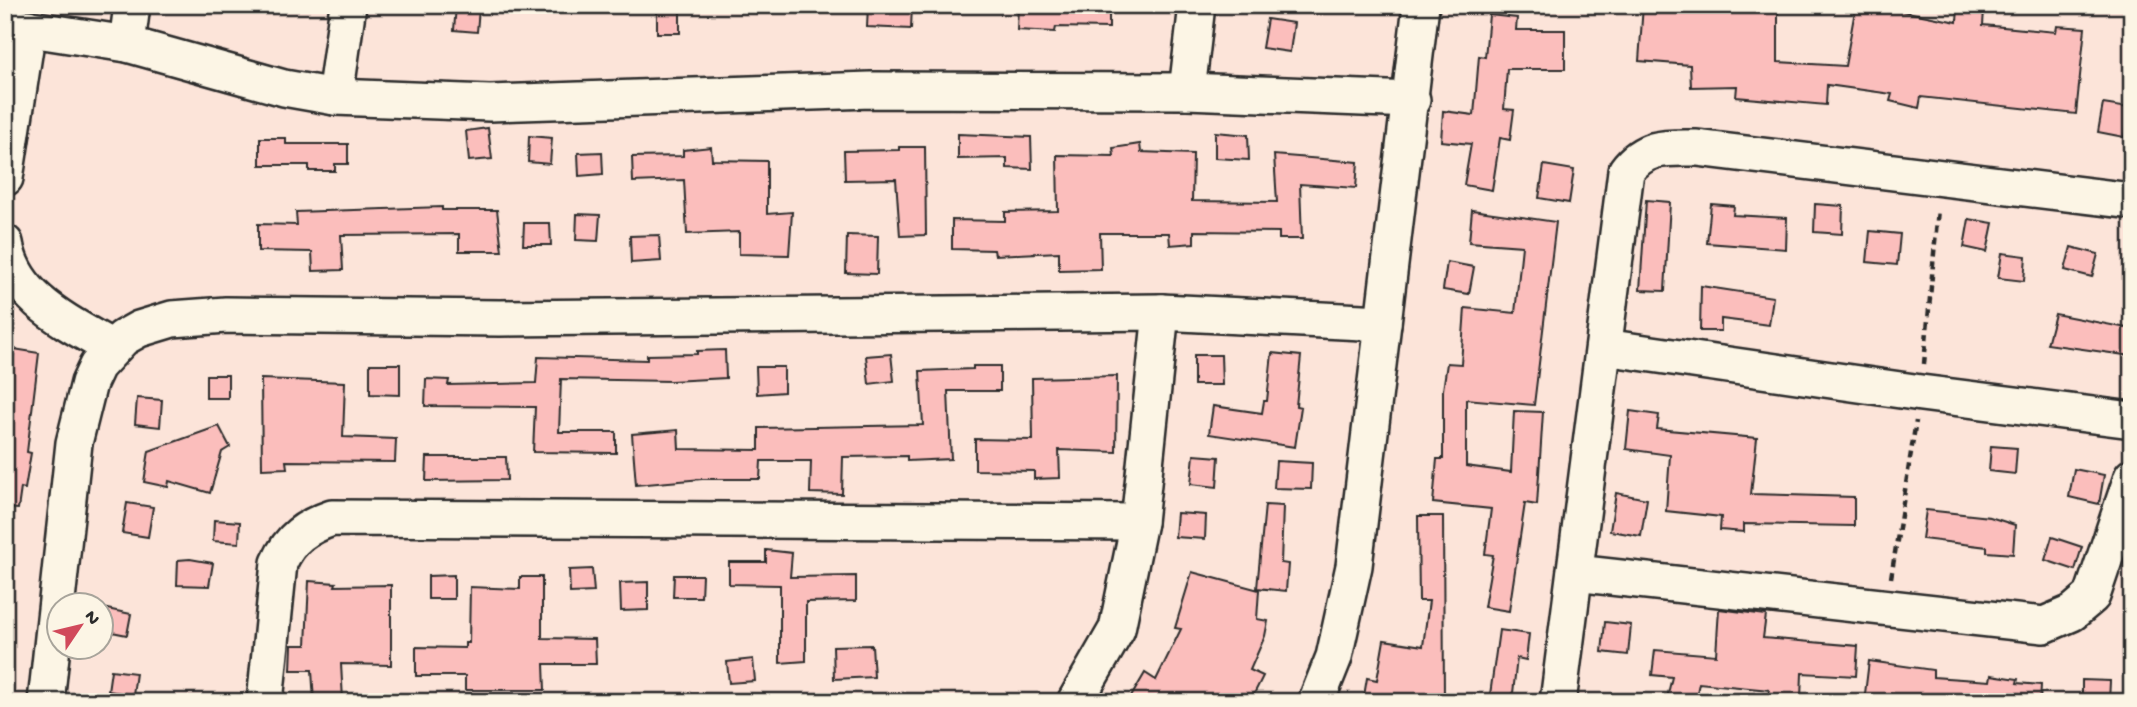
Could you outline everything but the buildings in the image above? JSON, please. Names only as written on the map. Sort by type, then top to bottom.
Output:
[{"type":"street","points":[[127,44],[132,5]]},
{"type":"street","points":[[335,97],[348,5]]},
{"type":"street","points":[[1187,91],[1197,5]]},
{"type":"street","points":[[1316,702],[1334,657],[1354,566],[1412,100],[1421,5]]},
{"type":"street","points":[[5,178],[11,18],[127,44],[284,88],[335,97],[489,103],[871,90],[1187,91],[1412,100]]},
{"type":"street","points":[[1558,702],[1626,172],[1640,155],[1655,148],[1697,148],[2132,201]]},
{"type":"street","points":[[5,243],[8,264],[43,307],[112,348]]},
{"type":"street","points":[[46,702],[74,443],[89,383],[112,348],[139,329],[172,319],[226,315],[500,318],[1161,312],[1383,323]]},
{"type":"street","points":[[1075,702],[1117,629],[1139,523],[1161,312]]},
{"type":"street","points":[[1604,347],[1921,393],[2132,420]]},
{"type":"street","points":[[1575,573],[2044,625],[2072,613],[2092,596],[2132,477]]},
{"type":"street","points":[[265,702],[279,563],[287,545],[308,527],[332,518],[1139,523]]}]
